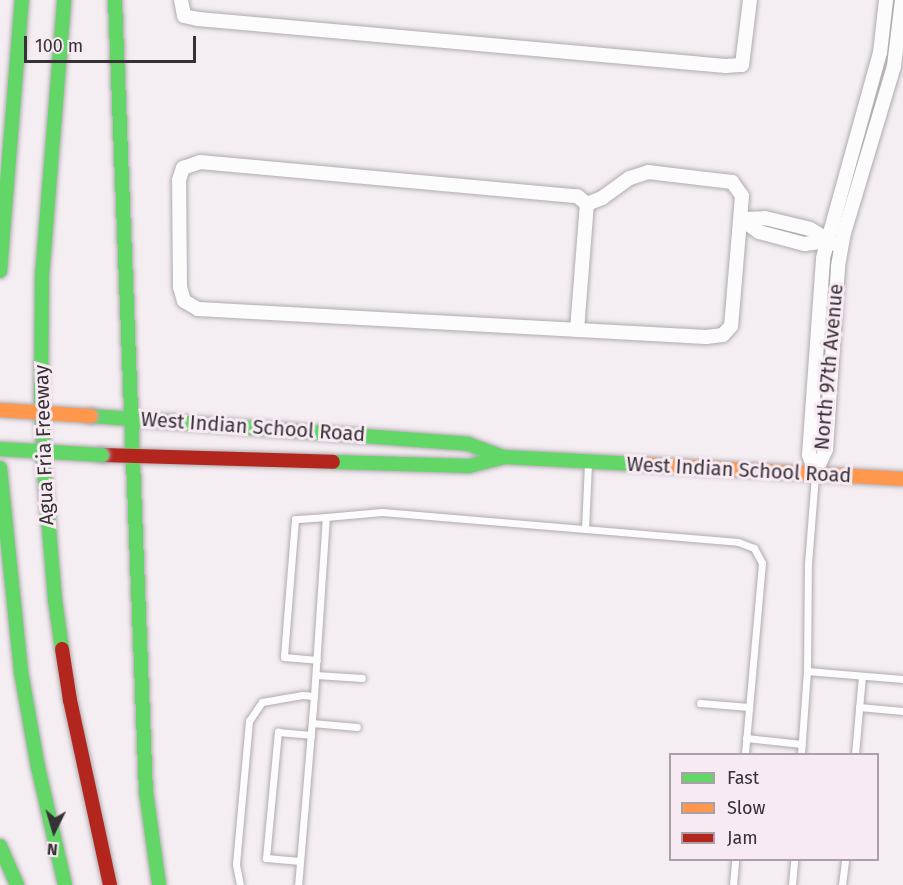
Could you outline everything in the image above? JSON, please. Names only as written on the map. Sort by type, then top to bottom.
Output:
[{"type":"main road","points":[[0,271],[22,0]]},
{"type":"main road","name":"Agua Fria Freeway","points":[[64,0],[42,276],[40,395],[55,600],[68,690],[89,798],[110,885]]},
{"type":"main road","points":[[115,0],[131,456],[146,792],[159,885]]},
{"type":"main road","name":"West Indian School Road","points":[[0,410],[468,444],[504,457],[903,479]]},
{"type":"main road","name":"West Indian School Road","points":[[0,449],[102,455],[469,466],[504,457]]},
{"type":"main road","points":[[0,468],[21,672],[38,767],[65,885]]},
{"type":"main road","points":[[0,846],[16,885]]},
{"type":"street","points":[[181,0],[184,16],[198,19],[726,66],[742,64],[750,0]]},
{"type":"street","name":"North 97th Avenue","points":[[815,473],[809,455],[820,288],[827,241],[874,77],[886,17],[886,0]]},
{"type":"street","name":"North 97th Avenue","points":[[815,473],[826,449],[835,290],[842,247],[894,66],[902,0]]},
{"type":"street","points":[[886,17],[900,22]]},
{"type":"street","points":[[201,162],[577,196],[587,204],[602,198],[630,178],[648,172],[732,182],[742,196],[741,219],[731,326],[723,335],[706,337],[198,309],[184,301],[180,287],[179,180],[183,168],[201,162]]},
{"type":"street","points":[[577,330],[587,204]]},
{"type":"street","points":[[741,219],[765,218],[810,229],[827,241],[842,247]]},
{"type":"lane","points":[[585,529],[588,462]]},
{"type":"lane","points":[[801,753],[807,671],[808,564],[815,473]]},
{"type":"lane","points":[[317,660],[284,657],[295,519],[382,512],[738,542],[754,548],[762,563],[745,753]]},
{"type":"lane","points":[[298,885],[316,675],[326,517]]},
{"type":"lane","points":[[807,671],[903,679]]},
{"type":"lane","points":[[316,675],[362,678]]},
{"type":"lane","points":[[855,753],[862,676]]},
{"type":"lane","points":[[240,885],[236,864],[249,721],[262,702],[302,695],[314,696]]},
{"type":"lane","points":[[700,703],[749,707]]},
{"type":"lane","points":[[859,707],[903,711]]},
{"type":"lane","points":[[312,723],[357,727]]},
{"type":"lane","points":[[300,861],[266,858],[278,732],[311,735]]},
{"type":"lane","points":[[746,738],[802,744]]},
{"type":"lane","points":[[733,885],[735,861]]},
{"type":"lane","points":[[792,885],[794,861]]},
{"type":"lane","points":[[842,885],[845,861]]},
{"type":"traffic: fast","points":[[0,271],[22,0]]},
{"type":"traffic: fast","points":[[62,649],[55,600],[44,470],[41,395],[42,276],[64,0]]},
{"type":"traffic: fast","points":[[115,0],[146,792],[159,885]]},
{"type":"traffic: fast","points":[[91,416],[468,444],[504,457],[636,464]]},
{"type":"traffic: fast","points":[[0,449],[102,455]]},
{"type":"traffic: fast","points":[[333,462],[469,466],[504,457]]},
{"type":"traffic: fast","points":[[0,468],[21,672],[38,767],[65,885]]},
{"type":"traffic: fast","points":[[0,846],[17,885]]},
{"type":"traffic: slow","points":[[0,410],[91,416]]},
{"type":"traffic: slow","points":[[636,464],[903,479]]},
{"type":"traffic: jam","points":[[102,455],[333,462]]},
{"type":"traffic: jam","points":[[62,649],[70,700],[110,885]]}]
